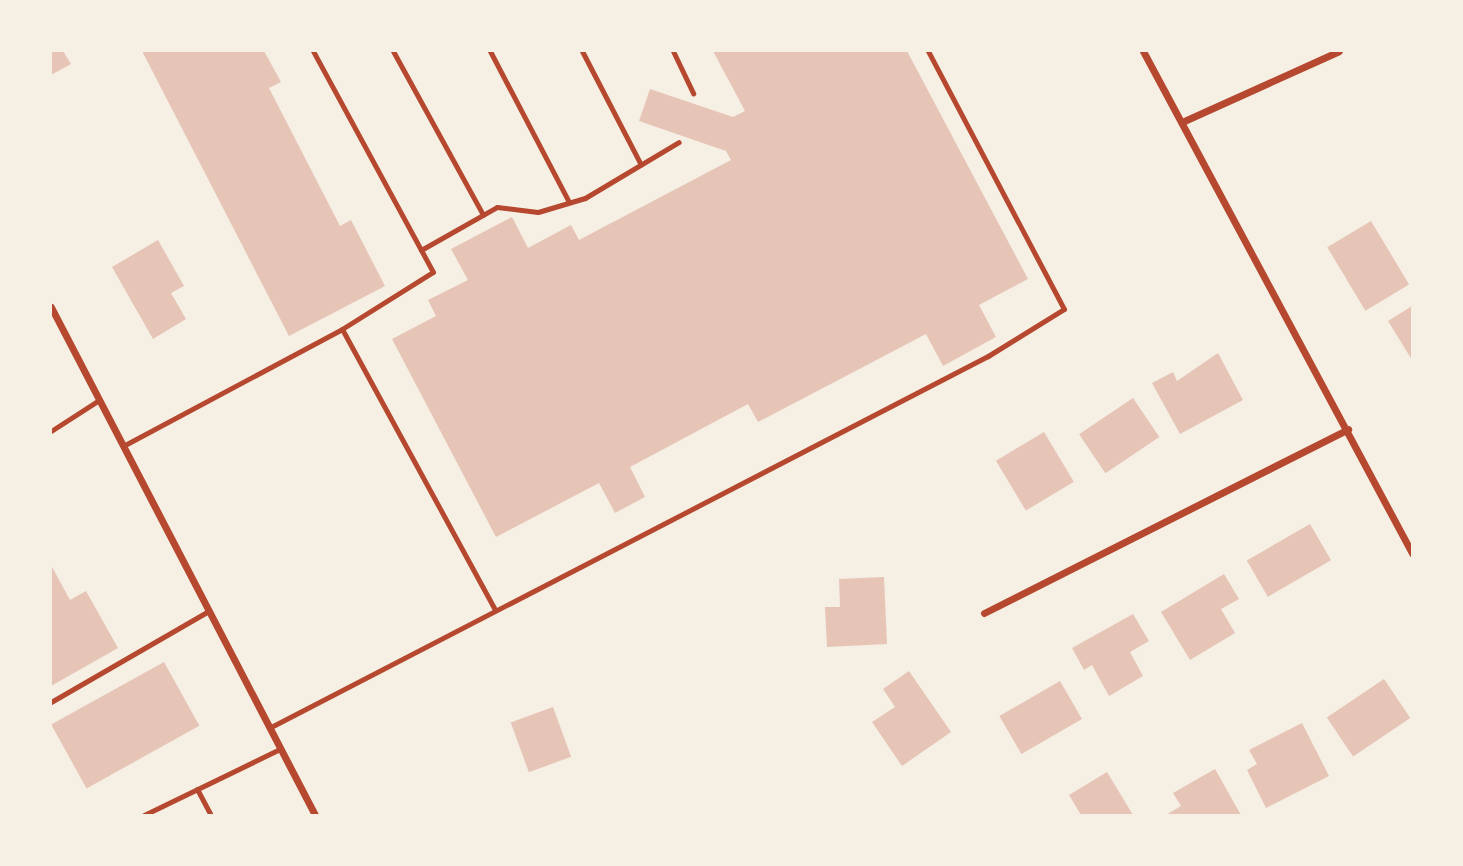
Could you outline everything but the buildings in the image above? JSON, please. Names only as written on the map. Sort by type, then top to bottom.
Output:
[{"type":"street","points":[[1143,51],[1348,429],[1412,553]]},
{"type":"street","points":[[1182,122],[1339,51]]},
{"type":"street","points":[[51,307],[314,815]]},
{"type":"street","points":[[984,613],[1348,429]]},
{"type":"lane","points":[[123,446],[342,329],[433,272],[313,51]]},
{"type":"lane","points":[[394,51],[483,215]]},
{"type":"lane","points":[[490,51],[569,202]]},
{"type":"lane","points":[[582,51],[641,165]]},
{"type":"lane","points":[[673,51],[693,93]]},
{"type":"lane","points":[[268,728],[988,356],[1065,309],[928,51]]},
{"type":"lane","points":[[421,250],[497,207],[538,212],[569,202],[679,142]]},
{"type":"lane","points":[[342,329],[495,611]]},
{"type":"lane","points":[[51,431],[99,400]]},
{"type":"lane","points":[[51,702],[207,612]]},
{"type":"lane","points":[[144,815],[280,749]]},
{"type":"lane","points":[[197,789],[211,815]]}]
